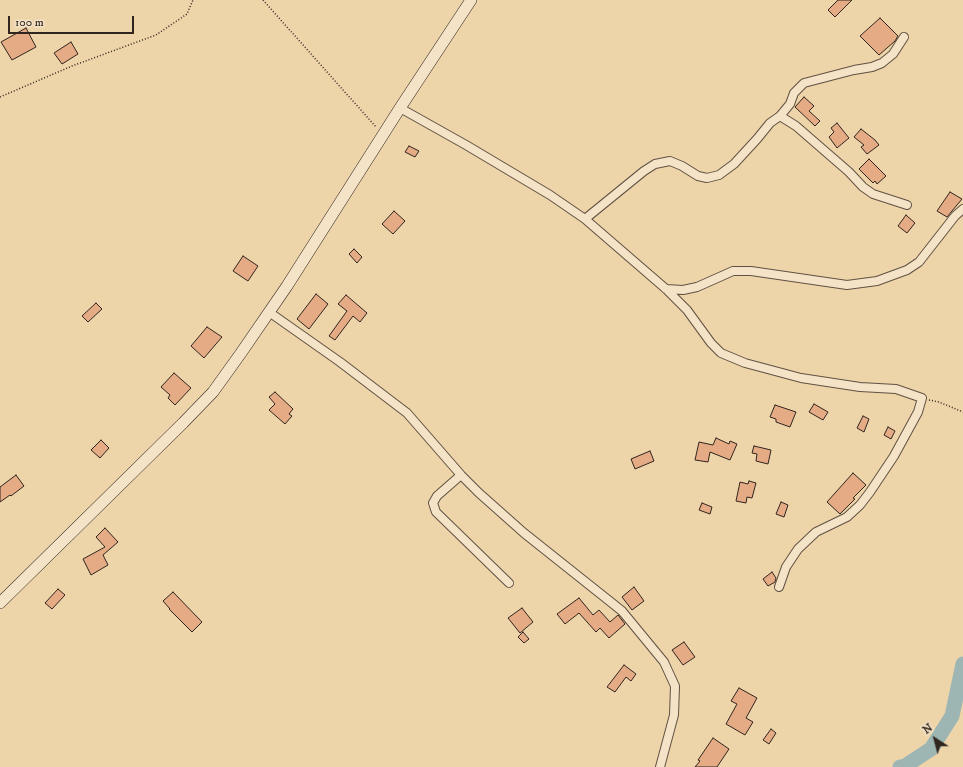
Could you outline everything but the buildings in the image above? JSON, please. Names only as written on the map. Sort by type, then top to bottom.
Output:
[{"type":"street","points":[[0,603],[213,392],[287,286],[400,108],[472,0]]},
{"type":"street","points":[[585,219],[644,171],[655,164],[670,161],[682,166],[698,176],[707,178],[719,175],[734,164],[770,123],[780,116],[790,104],[794,93],[804,83],[854,70],[872,67],[882,63],[893,54],[904,37]]},
{"type":"street","points":[[400,108],[550,195],[585,219],[687,310],[711,343],[721,353],[739,360],[801,378],[860,387],[896,390],[922,398],[918,412],[894,456],[870,492],[860,505],[847,517],[816,532],[798,548],[786,567],[779,587]]},
{"type":"street","points":[[780,116],[796,126],[849,172],[863,187],[873,194],[907,205]]},
{"type":"street","points":[[666,290],[683,290],[697,287],[733,271],[758,272],[847,285],[877,281],[907,270],[919,262],[955,216],[963,209]]},
{"type":"street","points":[[269,312],[340,362],[407,413],[461,475],[479,493],[524,533],[622,611],[664,662],[675,686],[674,714],[660,767]]},
{"type":"street","points":[[461,475],[437,496],[433,503],[436,512],[509,583]]},
{"type":"path","points":[[0,97],[72,66],[156,35],[187,14],[192,0]]},
{"type":"path","points":[[263,0],[383,135]]},
{"type":"path","points":[[922,398],[939,402],[963,412]]},
{"type":"waterway","points":[[900,767],[905,766],[931,749],[952,716],[963,664]]}]
